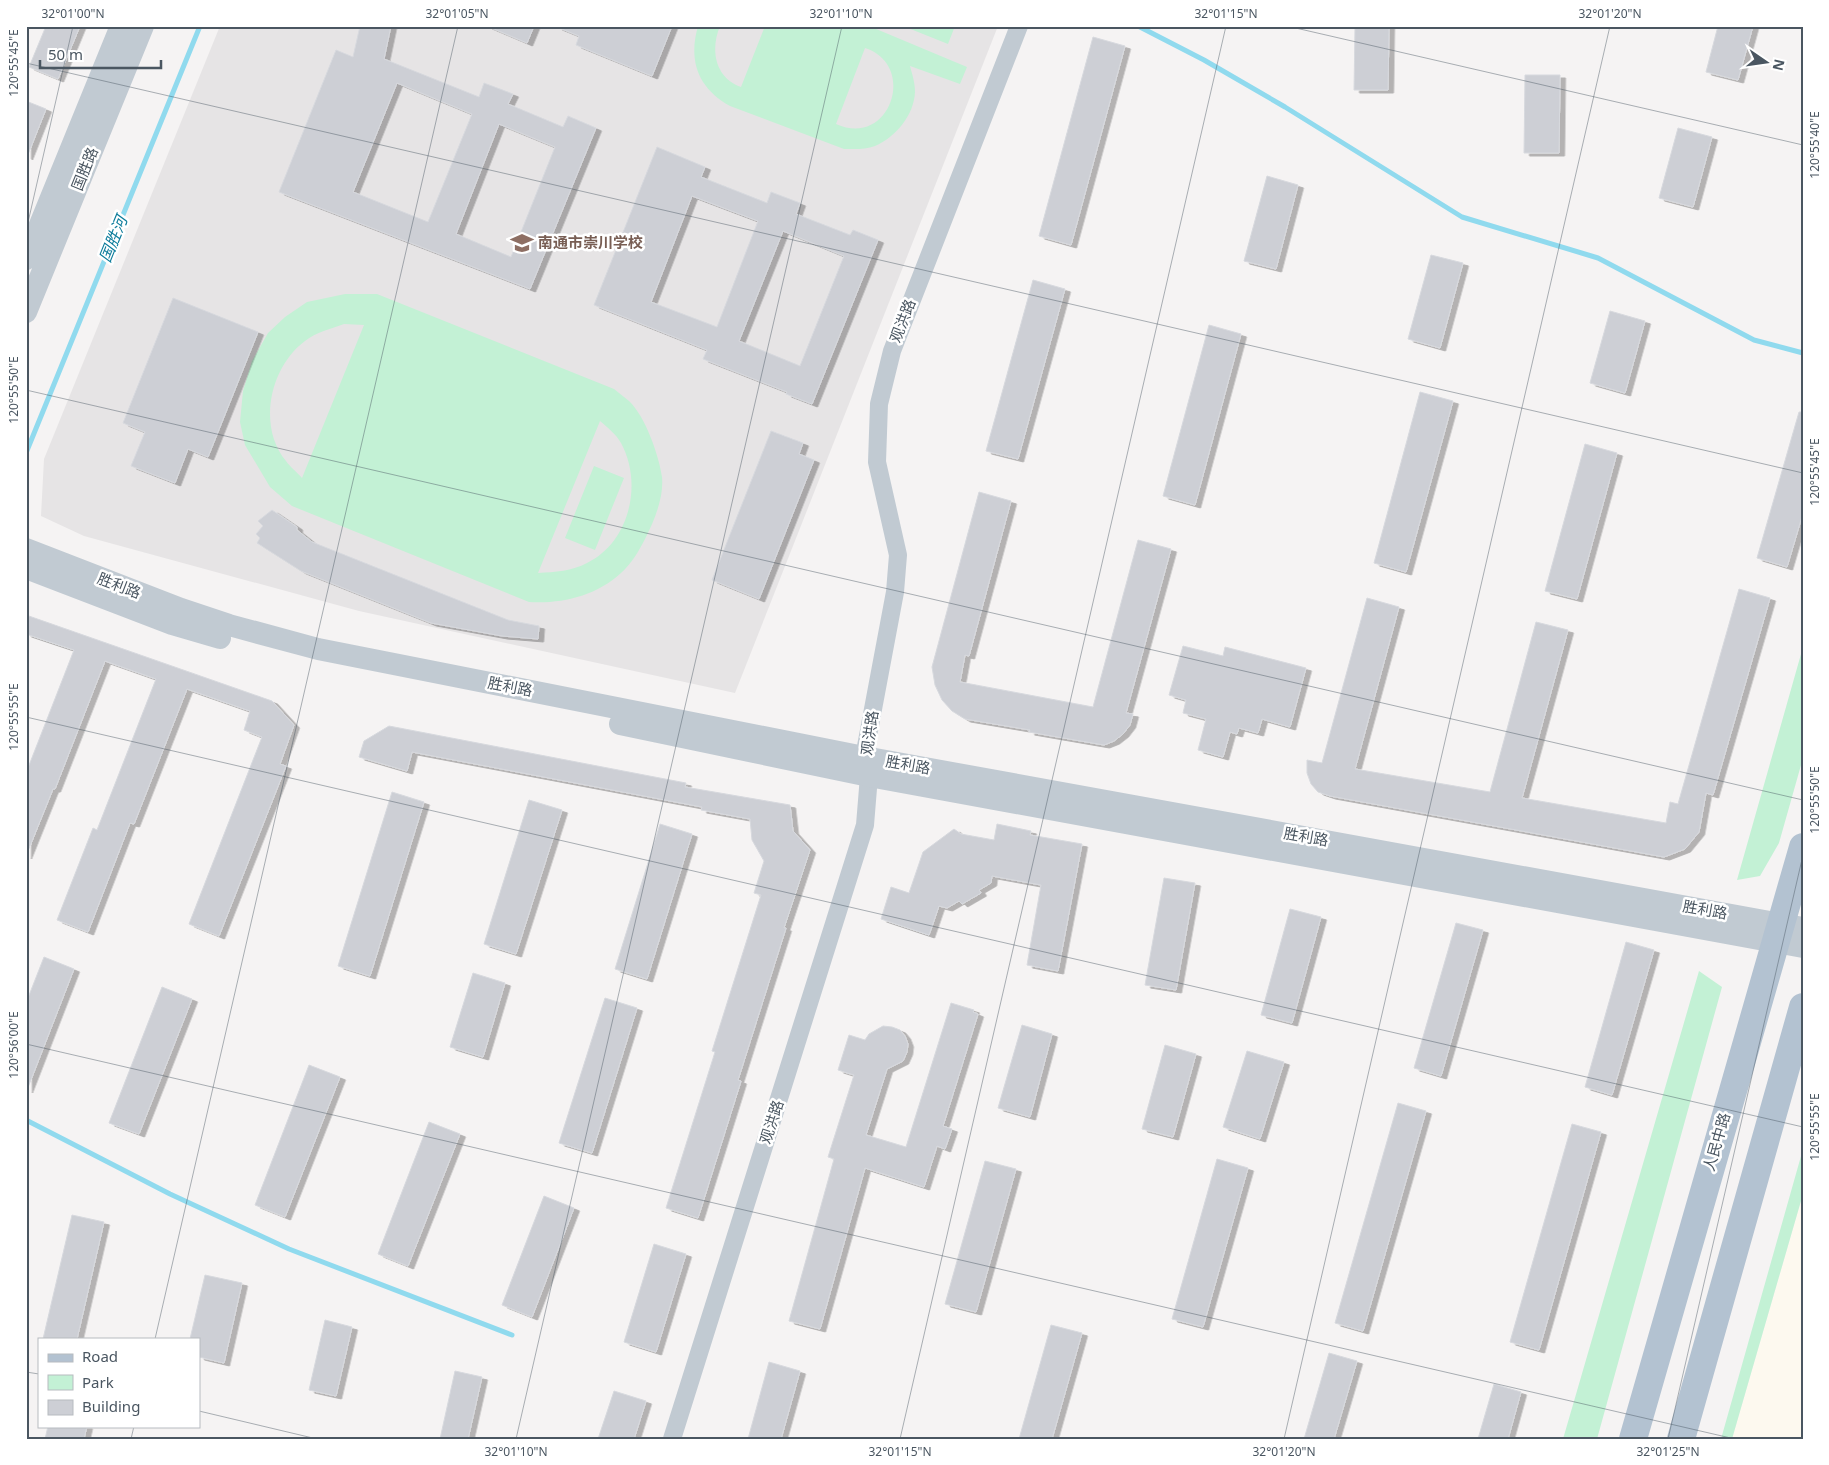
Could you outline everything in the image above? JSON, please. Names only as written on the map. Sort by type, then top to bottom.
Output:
[{"type":"main road","name":"人民中路","points":[[1633,1439],[1786,931],[1803,847]]},
{"type":"main road","points":[[1681,1439],[1803,1007]]},
{"type":"street","name":"国胜路","points":[[26,259],[121,26]]},
{"type":"street","name":"国胜路","points":[[26,312],[144,26]]},
{"type":"street","name":"观洪路","points":[[672,1439],[865,825],[867,766],[895,592],[898,556],[877,462],[880,404],[892,351],[1019,26]]},
{"type":"street","name":"胜利路","points":[[26,549],[181,609],[229,625],[318,649],[867,766]]},
{"type":"street","name":"胜利路","points":[[26,568],[172,624],[313,660],[867,766],[1786,931],[1803,947]]},
{"type":"shaded area","name":"南通市崇川学校","points":[[220,26],[998,26],[735,693],[359,611],[84,536],[41,516],[44,459]]},
{"type":"shaded area","points":[[1803,1194],[1803,1439],[1732,1439]]},
{"type":"green space","points":[[698,26],[720,26],[715,44],[717,62],[725,77],[741,87],[765,26],[869,26],[967,67],[960,84],[910,66],[914,81],[914,101],[907,117],[897,131],[875,146],[863,149],[844,149],[730,106],[719,99],[703,82],[698,72],[694,51]],"holes":[[[865,48],[881,57],[890,71],[893,86],[891,102],[883,115],[871,125],[855,129],[836,124]]]},
{"type":"green space","points":[[903,26],[955,26],[948,44]]},
{"type":"green space","points":[[345,294],[377,294],[614,389],[629,401],[646,426],[650,436],[660,468],[662,485],[658,509],[652,525],[628,566],[611,581],[590,593],[554,602],[529,602],[292,506],[270,487],[245,445],[240,422],[243,391],[252,361],[268,333],[285,317],[307,302]],"holes":[[[344,324],[364,325],[302,478],[289,465],[277,447],[272,431],[270,415],[276,381],[283,366],[293,352],[305,341],[319,333]],[[600,421],[619,440],[628,459],[631,493],[628,510],[622,526],[614,541],[602,553],[587,563],[557,572],[538,573]]]},
{"type":"green space","points":[[594,466],[624,478],[595,550],[565,538]]},
{"type":"green space","points":[[1803,647],[1803,758],[1779,843],[1760,876],[1737,880]]},
{"type":"green space","points":[[1699,971],[1722,987],[1597,1439],[1563,1439]]},
{"type":"green space","points":[[1803,1149],[1803,1194],[1732,1439],[1721,1439]]},
{"type":"building","points":[[46,26],[80,26],[58,79],[29,67]]},
{"type":"building","points":[[360,26],[391,26],[384,59],[479,97],[484,83],[513,94],[508,104],[563,127],[568,116],[596,128],[530,289],[279,192],[336,50],[353,57]],"holes":[[[397,83],[472,114],[428,222],[353,192]],[[499,124],[555,147],[511,257],[456,234]]]},
{"type":"building","points":[[487,26],[534,26],[527,43]]},
{"type":"building","points":[[672,26],[652,76],[576,45],[579,36],[557,27]]},
{"type":"building","points":[[1355,26],[1389,26],[1388,90],[1354,90]]},
{"type":"building","points":[[1718,26],[1753,26],[1738,80],[1706,72]]},
{"type":"building","points":[[1093,37],[1125,46],[1071,245],[1039,236]]},
{"type":"building","points":[[1525,75],[1560,75],[1559,153],[1524,153]]},
{"type":"building","points":[[26,101],[46,109],[27,157],[26,156]]},
{"type":"building","points":[[1678,128],[1712,137],[1693,207],[1659,198]]},
{"type":"building","points":[[657,147],[705,167],[701,177],[767,203],[771,192],[800,203],[796,214],[850,235],[853,230],[878,240],[812,404],[786,394],[787,392],[703,359],[707,350],[594,305]],"holes":[[[692,196],[758,221],[717,327],[651,302]],[[783,231],[844,256],[800,366],[739,341]]]},
{"type":"building","points":[[1267,176],[1298,185],[1276,269],[1244,261]]},
{"type":"building","points":[[1431,255],[1463,263],[1440,348],[1408,339]]},
{"type":"building","points":[[1033,280],[1065,289],[1018,459],[986,451]]},
{"type":"building","points":[[173,298],[258,332],[208,457],[188,449],[175,483],[131,466],[145,432],[123,423]]},
{"type":"building","points":[[1610,311],[1645,321],[1625,393],[1590,383]]},
{"type":"building","points":[[1209,325],[1241,334],[1195,505],[1163,496]]},
{"type":"building","points":[[1420,392],[1453,401],[1406,572],[1374,563]]},
{"type":"building","points":[[1799,412],[1803,412],[1803,513],[1787,567],[1757,558]]},
{"type":"building","points":[[771,431],[803,443],[799,454],[814,460],[759,599],[712,580]]},
{"type":"building","points":[[1585,444],[1617,453],[1577,599],[1545,591]]},
{"type":"building","points":[[979,492],[1011,501],[969,656],[965,655],[960,682],[1093,707],[1138,540],[1171,549],[1126,713],[1133,714],[1130,725],[1114,741],[1104,745],[965,719],[952,711],[942,700],[935,685],[932,667]]},
{"type":"building","points":[[272,510],[297,527],[297,530],[312,542],[508,620],[539,626],[538,639],[502,636],[431,623],[301,571],[257,543],[260,538],[256,534],[263,526],[258,521]]},
{"type":"building","points":[[1739,589],[1770,598],[1713,795],[1706,793],[1699,832],[1685,849],[1664,857],[1330,796],[1318,792],[1311,784],[1307,773],[1307,760],[1322,763],[1367,598],[1399,607],[1355,769],[1490,792],[1536,622],[1568,630],[1522,798],[1666,823],[1670,802],[1678,804]]},
{"type":"building","points":[[26,615],[272,701],[294,725],[280,764],[286,766],[219,936],[189,924],[262,737],[244,730],[250,711],[187,689],[134,824],[130,823],[88,932],[57,920],[93,828],[97,830],[156,679],[105,661],[55,789],[53,789],[26,856],[26,773],[74,650],[26,634]]},
{"type":"building","points":[[1183,646],[1223,656],[1225,647],[1306,668],[1290,727],[1262,719],[1258,733],[1239,728],[1237,734],[1230,732],[1223,757],[1198,750],[1206,719],[1183,713],[1186,700],[1169,695]]},
{"type":"building","points":[[389,726],[686,783],[685,787],[790,805],[793,831],[810,850],[784,928],[786,928],[738,1080],[741,1081],[698,1218],[666,1208],[715,1052],[712,1051],[761,895],[754,893],[764,861],[752,840],[750,819],[701,810],[702,807],[412,752],[407,771],[359,757],[364,741]]},
{"type":"building","points":[[392,792],[424,802],[370,976],[338,966]]},
{"type":"building","points":[[529,800],[562,810],[516,954],[484,944]]},
{"type":"building","points":[[660,824],[692,834],[647,979],[615,969]]},
{"type":"building","points":[[997,824],[1031,831],[1030,835],[1082,844],[1058,971],[1027,965],[1041,885],[992,876],[991,883],[979,890],[981,893],[962,904],[959,901],[947,908],[939,906],[929,935],[881,919],[891,887],[909,893],[923,852],[954,829],[961,834],[994,840]]},
{"type":"building","points":[[1164,878],[1195,883],[1176,990],[1145,985]]},
{"type":"building","points":[[1290,909],[1321,917],[1292,1023],[1261,1015]]},
{"type":"building","points":[[1456,923],[1483,930],[1441,1076],[1414,1068]]},
{"type":"building","points":[[1626,942],[1654,950],[1612,1095],[1585,1087]]},
{"type":"building","points":[[44,957],[74,969],[27,1090],[26,1003]]},
{"type":"building","points":[[473,973],[505,983],[483,1057],[450,1047]]},
{"type":"building","points":[[162,987],[192,999],[139,1134],[109,1123]]},
{"type":"building","points":[[605,998],[637,1008],[592,1153],[559,1143]]},
{"type":"building","points":[[951,1003],[974,1010],[973,1012],[978,1014],[943,1126],[952,1129],[945,1149],[937,1146],[924,1187],[865,1168],[820,1329],[789,1321],[834,1159],[828,1157],[854,1075],[838,1070],[849,1035],[865,1040],[869,1034],[883,1026],[900,1030],[905,1036],[908,1044],[907,1052],[903,1061],[887,1069],[866,1135],[906,1147]]},
{"type":"building","points":[[1022,1025],[1052,1034],[1030,1117],[998,1108]]},
{"type":"building","points":[[1165,1045],[1196,1054],[1173,1137],[1142,1129]]},
{"type":"building","points":[[1247,1051],[1284,1062],[1260,1139],[1223,1127]]},
{"type":"building","points":[[309,1065],[340,1077],[285,1217],[255,1205]]},
{"type":"building","points":[[1398,1103],[1426,1111],[1363,1331],[1335,1323]]},
{"type":"building","points":[[429,1122],[460,1134],[408,1266],[378,1254]]},
{"type":"building","points":[[1572,1124],[1601,1132],[1539,1350],[1510,1342]]},
{"type":"building","points":[[1217,1159],[1248,1168],[1203,1327],[1172,1319]]},
{"type":"building","points":[[985,1161],[1016,1169],[976,1312],[945,1304]]},
{"type":"building","points":[[544,1196],[574,1208],[532,1317],[502,1305]]},
{"type":"building","points":[[72,1215],[104,1222],[77,1338],[43,1338]]},
{"type":"building","points":[[654,1244],[686,1254],[656,1352],[624,1342]]},
{"type":"building","points":[[205,1275],[242,1283],[224,1363],[200,1357],[200,1338],[190,1338]]},
{"type":"building","points":[[325,1320],[352,1327],[336,1396],[309,1390]]},
{"type":"building","points":[[1051,1325],[1082,1333],[1052,1439],[1019,1439]]},
{"type":"building","points":[[1329,1353],[1357,1361],[1334,1439],[1304,1439]]},
{"type":"building","points":[[769,1362],[800,1371],[781,1439],[748,1439]]},
{"type":"building","points":[[455,1371],[482,1377],[468,1439],[440,1439]]},
{"type":"building","points":[[1494,1384],[1521,1392],[1508,1439],[1478,1439]]},
{"type":"building","points":[[614,1391],[646,1401],[634,1439],[598,1439]]},
{"type":"building","points":[[48,1428],[87,1428],[84,1439],[45,1439]]},
{"type":"waterway","name":"国胜河","points":[[26,453],[200,26]]},
{"type":"waterway","points":[[1138,26],[1204,60],[1285,107],[1462,217],[1598,258],[1754,340],[1803,353]]},
{"type":"waterway","points":[[26,1120],[170,1194],[289,1249],[512,1335]]},
{"type":"place","name":"南通市崇川学校","points":[[522,243]]}]
